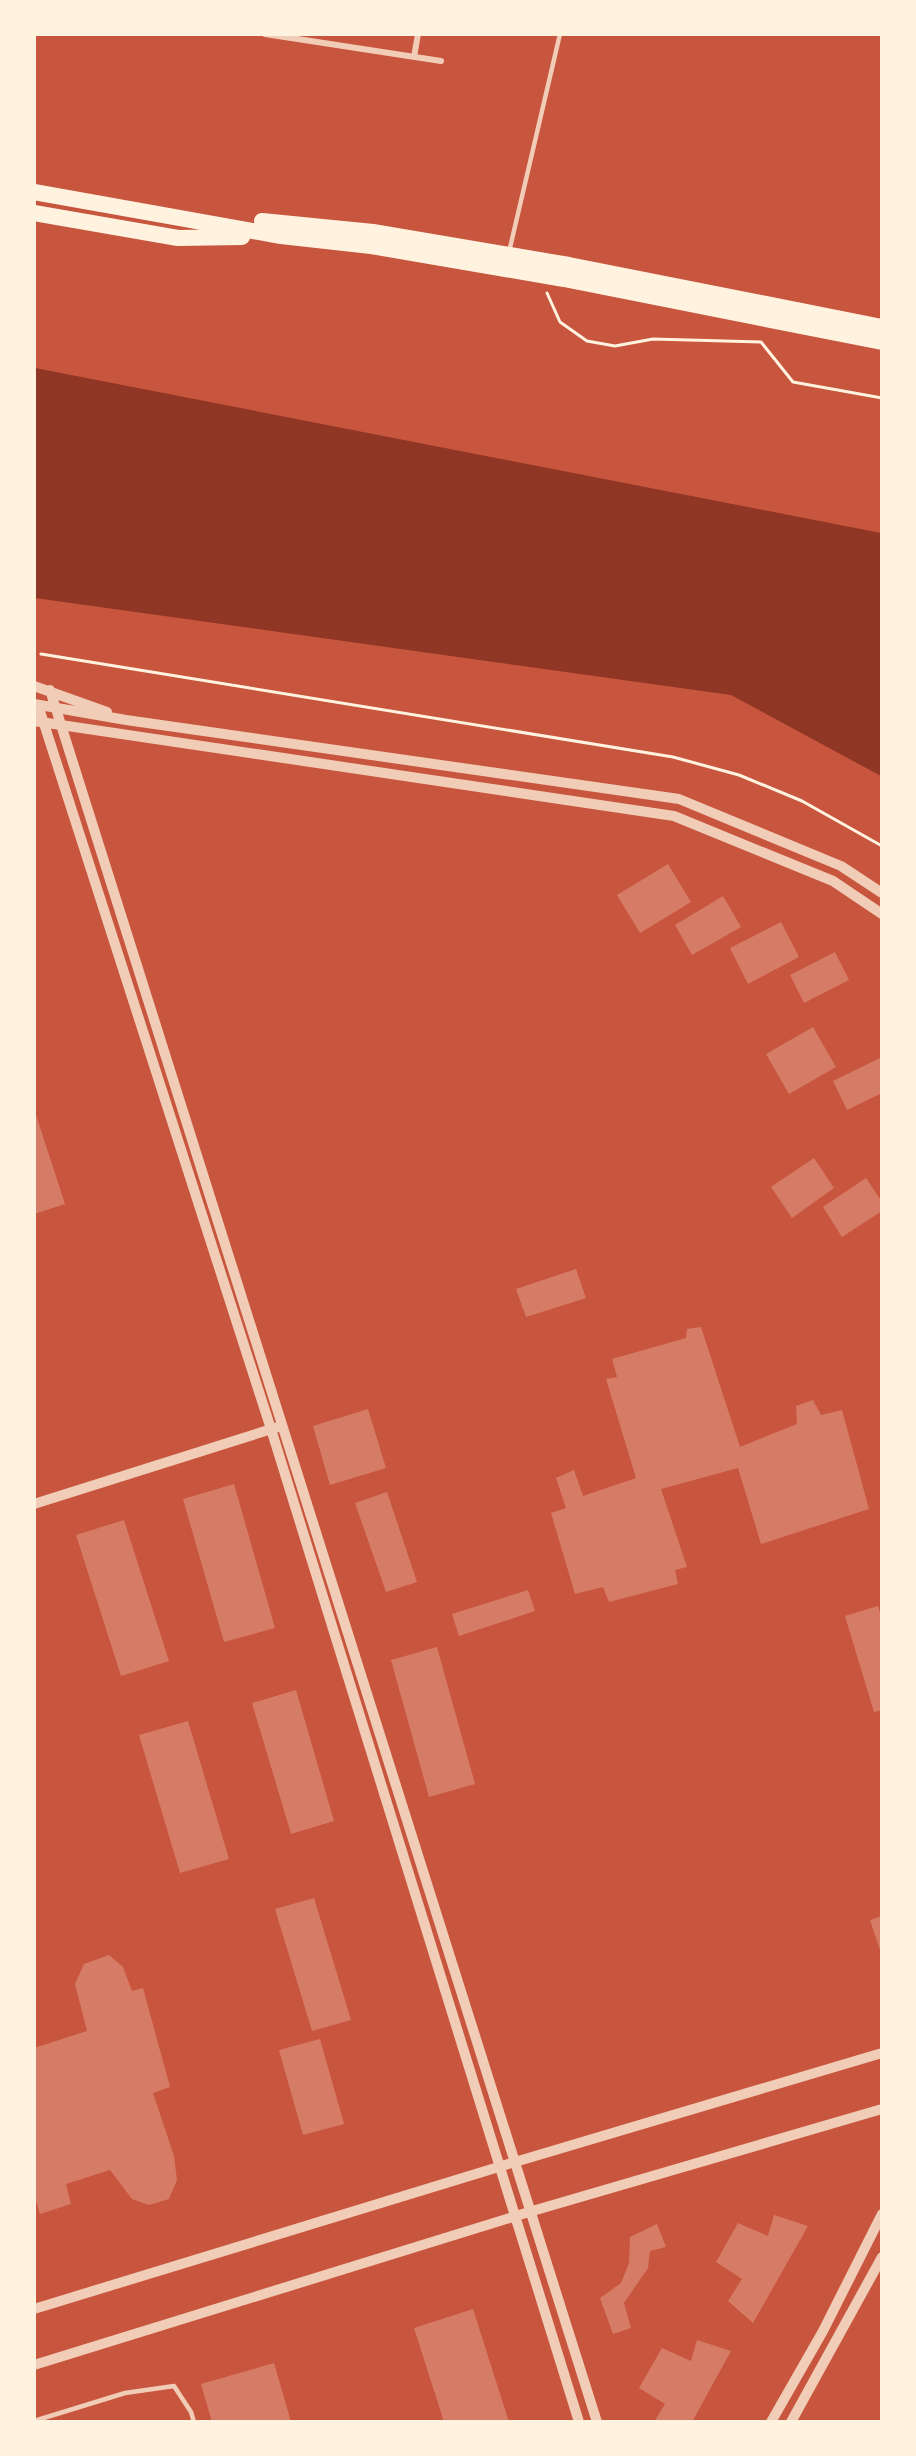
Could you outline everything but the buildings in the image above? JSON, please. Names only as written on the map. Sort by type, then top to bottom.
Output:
[{"type":"highway","points":[[34,181],[280,224],[373,232],[508,255],[882,327]]},
{"type":"highway","points":[[34,192],[281,236],[371,246],[539,275],[882,342]]},
{"type":"highway","points":[[34,213],[178,238],[281,236]]},
{"type":"street","points":[[265,34],[314,38],[441,61]]},
{"type":"street","points":[[414,57],[418,34]]},
{"type":"street","points":[[34,686],[126,720]]},
{"type":"street","points":[[50,690],[529,2212],[597,2421]]},
{"type":"street","points":[[579,2421],[271,1429],[39,722],[36,704],[126,720],[679,799],[841,866],[882,893]]},
{"type":"street","points":[[39,722],[674,816],[832,881],[882,914]]},
{"type":"street","points":[[34,1504],[283,1425]]},
{"type":"street","points":[[34,2309],[882,2053]]},
{"type":"street","points":[[34,2365],[529,2212],[882,2109]]},
{"type":"street","points":[[771,2421],[823,2331],[882,2214]]},
{"type":"street","points":[[791,2421],[882,2257]]},
{"type":"lane","points":[[508,255],[560,34]]},
{"type":"lane","points":[[34,2421],[125,2392],[174,2386],[194,2421]]},
{"type":"path","points":[[539,275],[560,322],[587,341],[615,346],[652,339],[761,342],[793,382],[882,399]]},
{"type":"path","points":[[41,654],[673,757],[739,776],[802,801],[882,846]]},
{"type":"shaded area","points":[[35,368],[881,533],[881,776],[731,695],[35,598]]}]
